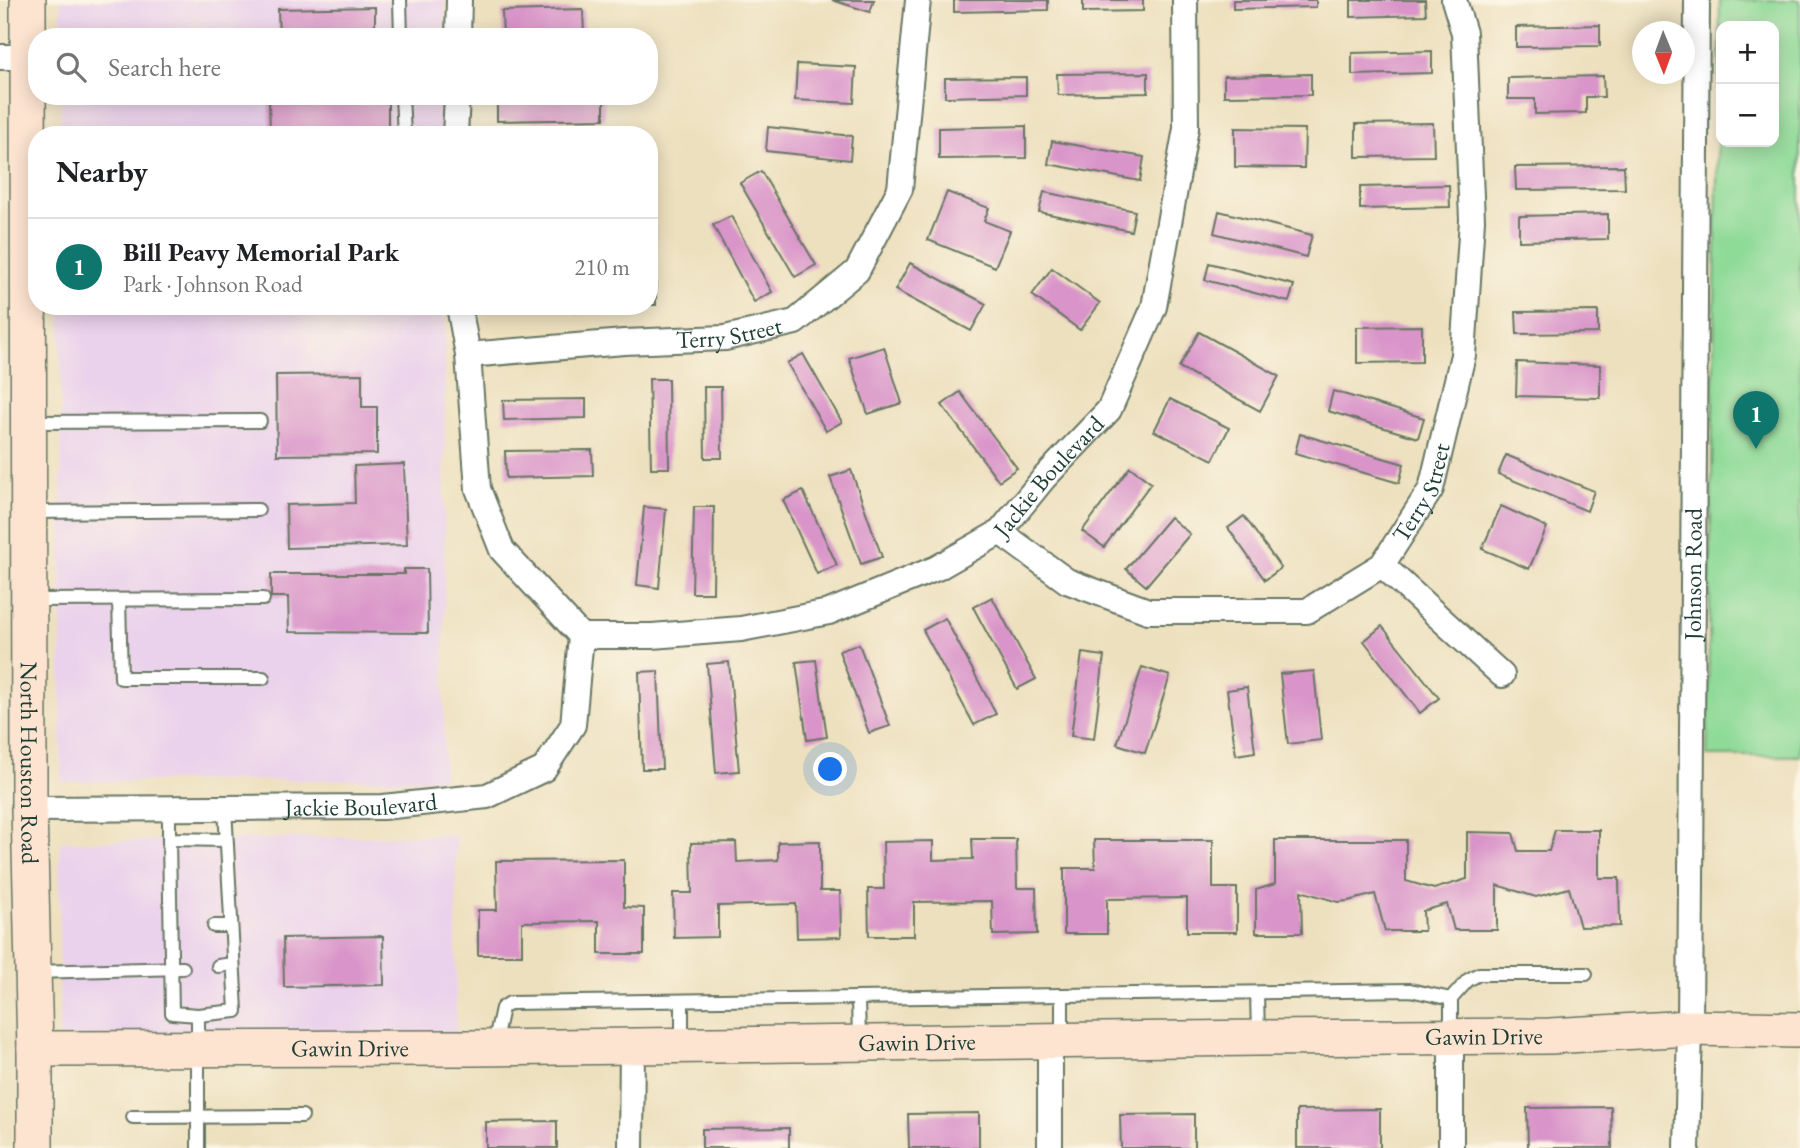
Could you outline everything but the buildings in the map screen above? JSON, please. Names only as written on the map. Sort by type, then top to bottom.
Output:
[{"type":"street","name":"North Houston Road","points":[[28,0],[22,56],[30,126]]},
{"type":"street","points":[[458,28],[459,0]]},
{"type":"street","name":"Terry Street","points":[[468,355],[624,342],[725,338],[795,322],[857,271],[900,189],[918,0]]},
{"type":"street","name":"Jackie Boulevard","points":[[29,809],[383,807],[487,796],[544,769],[573,725],[581,636],[652,636],[741,629],[829,612],[937,568],[1000,532],[1044,478],[1109,410],[1154,307],[1186,128],[1185,0]]},
{"type":"street","name":"Terry Street","points":[[1000,532],[1067,581],[1148,611],[1307,611],[1382,565],[1431,489],[1463,355],[1472,220],[1464,33],[1454,0]]},
{"type":"street","name":"Johnson Road","points":[[1687,1148],[1697,0]]},
{"type":"street","points":[[456,126],[457,105]]},
{"type":"street","name":"North Houston Road","points":[[31,315],[29,809],[35,1148]]},
{"type":"street","points":[[461,315],[468,355],[478,489],[482,501],[502,550],[581,636]]},
{"type":"street","points":[[1382,565],[1502,675]]},
{"type":"street","name":"Gawin Drive","points":[[35,1049],[198,1032],[494,1047],[1550,1036],[1690,1028],[1800,1030]]},
{"type":"street","points":[[1451,1036],[1451,1148]]},
{"type":"street","points":[[1051,1148],[1056,1040]]},
{"type":"street","points":[[631,1148],[632,1046]]},
{"type":"lane","points":[[400,0],[401,28]]},
{"type":"lane","points":[[402,105],[404,126]]},
{"type":"lane","points":[[29,422],[260,421]]},
{"type":"lane","points":[[29,512],[258,510]]},
{"type":"lane","points":[[29,600],[263,599]]},
{"type":"lane","points":[[119,600],[121,678],[263,678]]},
{"type":"lane","points":[[169,808],[170,884],[177,928],[177,968],[172,1013],[198,1032]]},
{"type":"lane","points":[[198,1032],[236,1011],[232,926],[222,881],[226,840],[225,808]]},
{"type":"lane","points":[[169,839],[226,840]]},
{"type":"lane","points":[[170,884],[184,883]]},
{"type":"lane","points":[[214,926],[232,926]]},
{"type":"lane","points":[[218,966],[233,964]]},
{"type":"lane","points":[[33,972],[177,968]]},
{"type":"lane","points":[[1451,1036],[1451,999],[1468,980],[1479,974],[1586,974]]},
{"type":"lane","points":[[494,1047],[502,1008],[510,1003],[1410,990],[1451,999]]},
{"type":"lane","points":[[1257,993],[1258,1038]]},
{"type":"lane","points":[[1056,1040],[1062,996]]},
{"type":"lane","points":[[858,999],[859,1043]]},
{"type":"lane","points":[[682,1001],[682,1045]]},
{"type":"lane","points":[[198,1032],[198,1148]]},
{"type":"lane","points":[[133,1117],[302,1116]]},
{"type":"shaded area","points":[[61,0],[445,0],[445,28],[61,28]]},
{"type":"shaded area","points":[[61,105],[445,105],[445,126],[61,126]]},
{"type":"shaded area","points":[[61,315],[445,315],[444,779],[61,782]]},
{"type":"shaded area","points":[[456,835],[456,1033],[59,1037],[60,842]]},
{"type":"green space","points":[[1720,0],[1800,0],[1800,756],[1707,756],[1717,147],[1779,147],[1779,21],[1720,21]]},
{"type":"place","name":"Bill Peavy Memorial Park","points":[[1756,449]]}]
